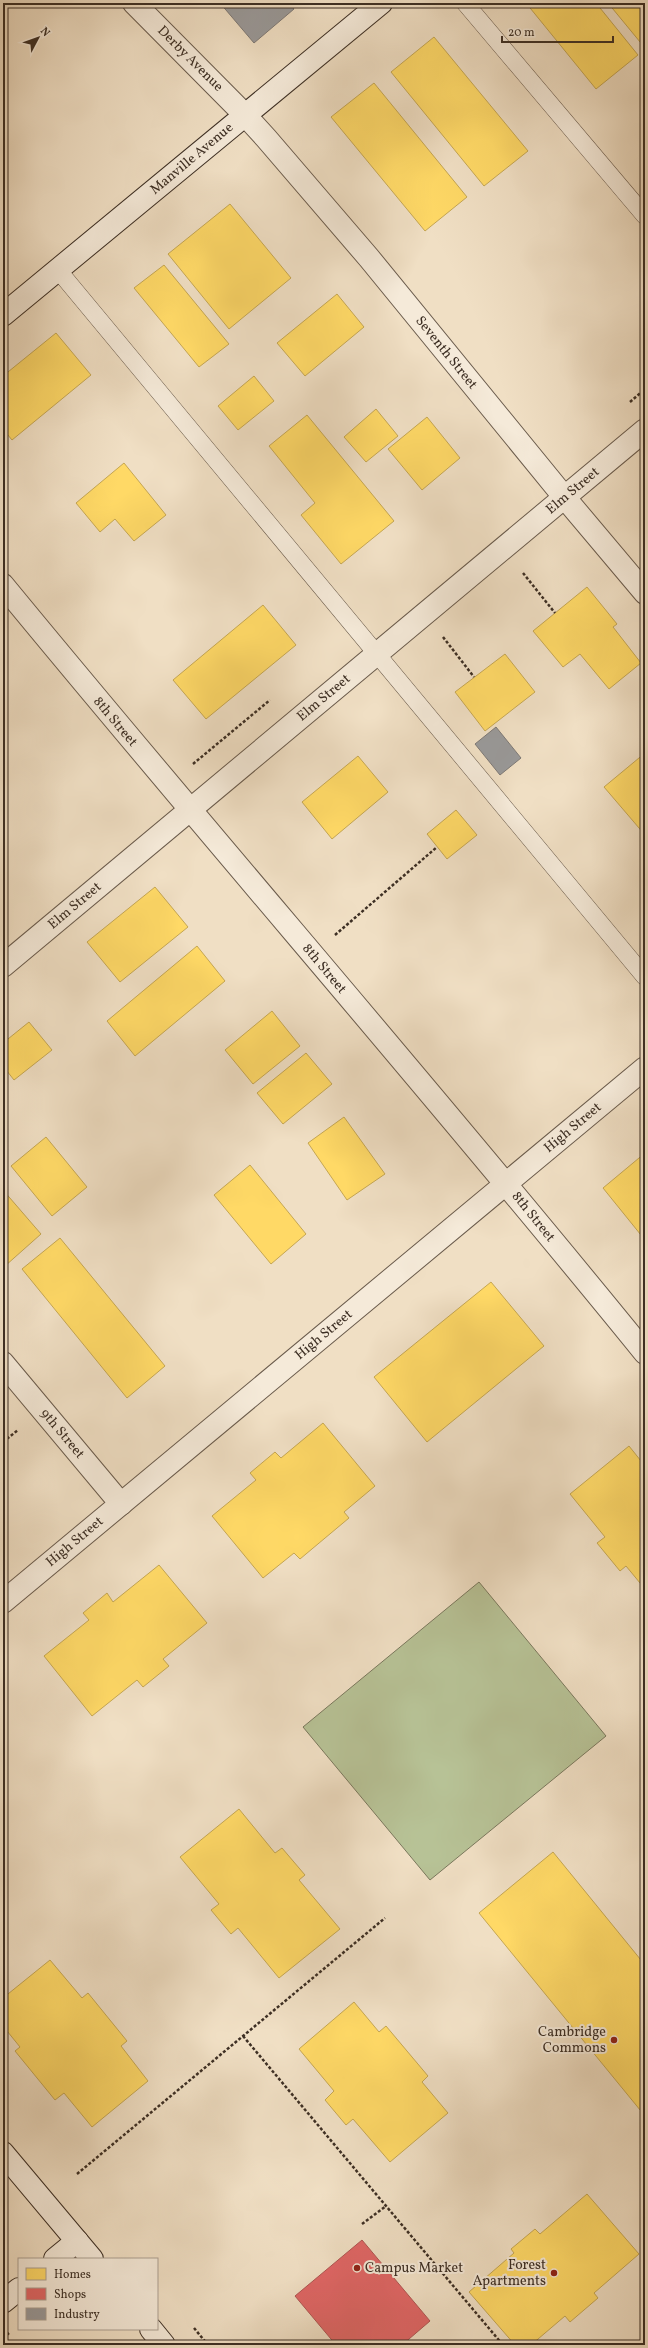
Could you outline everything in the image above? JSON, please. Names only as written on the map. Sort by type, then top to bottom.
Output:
[{"type":"street","name":"Derby Avenue","points":[[134,3],[245,115]]},
{"type":"street","name":"Manville Avenue","points":[[3,315],[380,3]]},
{"type":"street","name":"Seventh Street","points":[[245,115],[369,258],[565,498],[645,593]]},
{"type":"street","name":"Elm Street","points":[[3,966],[645,430]]},
{"type":"street","name":"8th Street","points":[[3,586],[189,811],[506,1183],[645,1353]]},
{"type":"street","name":"High Street","points":[[3,1602],[645,1068]]},
{"type":"street","name":"9th Street","points":[[3,1363],[121,1504]]},
{"type":"street","points":[[3,2153],[91,2258]]},
{"type":"street","points":[[56,2258],[77,2241]]},
{"type":"street","points":[[3,2302],[18,2290]]},
{"type":"street","points":[[152,2330],[164,2345]]},
{"type":"lane","points":[[465,3],[645,216]]},
{"type":"lane","points":[[58,270],[645,977]]},
{"type":"path","points":[[520,569],[555,613]]},
{"type":"path","points":[[440,634],[474,677]]},
{"type":"path","points":[[312,954],[437,847]]},
{"type":"path","points":[[3,1442],[18,1430]]},
{"type":"path","points":[[77,2174],[384,1918]]},
{"type":"path","points":[[243,2036],[503,2345]]},
{"type":"path","points":[[362,2224],[386,2206]]},
{"type":"path","points":[[194,2328],[208,2345]]},
{"type":"green space","points":[[479,1582],[606,1736],[430,1880],[303,1727]]},
{"type":"building: Homes","points":[[526,3],[596,3],[638,55],[596,89]]},
{"type":"building: Homes","points":[[608,3],[645,3],[645,48]]},
{"type":"building: Homes","points":[[434,37],[528,151],[484,186],[391,72]]},
{"type":"building: Homes","points":[[374,83],[467,197],[425,231],[331,117]]},
{"type":"building: Homes","points":[[230,204],[291,278],[229,329],[168,254]]},
{"type":"building: Homes","points":[[164,265],[229,344],[199,367],[134,288]]},
{"type":"building: Homes","points":[[337,294],[364,327],[305,376],[277,343]]},
{"type":"building: Homes","points":[[56,333],[91,375],[12,440],[3,429],[3,376]]},
{"type":"building: Homes","points":[[254,376],[274,401],[238,430],[218,406]]},
{"type":"building: Homes","points":[[376,409],[398,436],[366,462],[344,437]]},
{"type":"building: Homes","points":[[307,415],[394,521],[341,564],[301,515],[315,503],[269,446]]},
{"type":"building: Homes","points":[[427,417],[460,458],[422,490],[388,449]]},
{"type":"building: Homes","points":[[124,463],[166,515],[134,541],[115,519],[100,532],[76,503]]},
{"type":"building: Homes","points":[[587,587],[617,624],[613,627],[641,663],[609,689],[580,654],[563,667],[533,631]]},
{"type":"building: Homes","points":[[263,605],[296,645],[206,719],[173,680]]},
{"type":"building: Homes","points":[[505,654],[535,692],[485,731],[455,692]]},
{"type":"building: Homes","points":[[645,753],[645,835],[604,787]]},
{"type":"building: Homes","points":[[358,756],[388,792],[332,839],[302,802]]},
{"type":"building: Homes","points":[[456,810],[477,835],[447,859],[427,834]]},
{"type":"building: Homes","points":[[155,887],[188,927],[120,982],[87,942]]},
{"type":"building: Homes","points":[[197,946],[225,981],[135,1056],[107,1021]]},
{"type":"building: Homes","points":[[272,1011],[300,1046],[253,1084],[225,1050]]},
{"type":"building: Homes","points":[[29,1022],[52,1050],[14,1080],[3,1066],[3,1043]]},
{"type":"building: Homes","points":[[306,1053],[332,1084],[283,1124],[257,1093]]},
{"type":"building: Homes","points":[[344,1117],[385,1174],[347,1200],[308,1143]]},
{"type":"building: Homes","points":[[46,1137],[87,1187],[52,1216],[11,1166]]},
{"type":"building: Homes","points":[[645,1153],[645,1240],[603,1188]]},
{"type":"building: Homes","points":[[250,1165],[306,1234],[271,1264],[214,1195]]},
{"type":"building: Homes","points":[[3,1190],[41,1234],[5,1266],[3,1264]]},
{"type":"building: Homes","points":[[60,1238],[165,1366],[127,1398],[22,1269]]},
{"type":"building: Homes","points":[[491,1282],[544,1346],[427,1442],[374,1377]]},
{"type":"building: Homes","points":[[323,1423],[375,1486],[344,1512],[349,1518],[300,1559],[294,1553],[263,1578],[212,1516],[256,1480],[250,1473],[275,1452],[281,1458]]},
{"type":"building: Homes","points":[[629,1446],[645,1466],[645,1589],[626,1566],[620,1571],[597,1543],[605,1537],[570,1494]]},
{"type":"building: Homes","points":[[159,1565],[207,1623],[163,1659],[169,1666],[143,1687],[137,1680],[92,1716],[44,1656],[89,1620],[83,1613],[107,1593],[113,1602]]},
{"type":"building: Homes","points":[[239,1809],[275,1853],[282,1848],[305,1875],[299,1880],[340,1929],[279,1978],[238,1928],[231,1934],[211,1910],[219,1904],[180,1857]]},
{"type":"building: Homes","name":"Cambridge Commons","points":[[553,1852],[645,1965],[645,2116],[479,1913]]},
{"type":"building: Homes","points":[[50,1960],[82,1998],[88,1993],[127,2041],[121,2046],[148,2081],[92,2127],[64,2093],[55,2100],[15,2051],[20,2047],[3,2026],[3,1998]]},
{"type":"building: Homes","points":[[354,2002],[379,2032],[386,2026],[428,2076],[422,2082],[448,2113],[390,2162],[353,2119],[346,2125],[325,2100],[334,2091],[299,2049]]},
{"type":"building: Homes","name":"Forest Apartments","points":[[587,2194],[639,2254],[594,2293],[598,2298],[570,2322],[565,2316],[531,2345],[515,2345],[469,2292],[514,2253],[511,2249],[535,2229],[540,2234]]},
{"type":"building: Shops","name":"Campus Market","points":[[362,2240],[430,2321],[402,2345],[336,2345],[295,2296]]},
{"type":"building: Industry","points":[[220,3],[289,3],[294,9],[254,43]]},
{"type":"building: Industry","points":[[496,727],[521,758],[500,775],[475,744]]},
{"type":"place","name":"Cambridge Commons","points":[[614,2040]]},
{"type":"place","name":"Campus Market","points":[[357,2268]]},
{"type":"place","name":"Forest Apartments","points":[[554,2273]]}]
